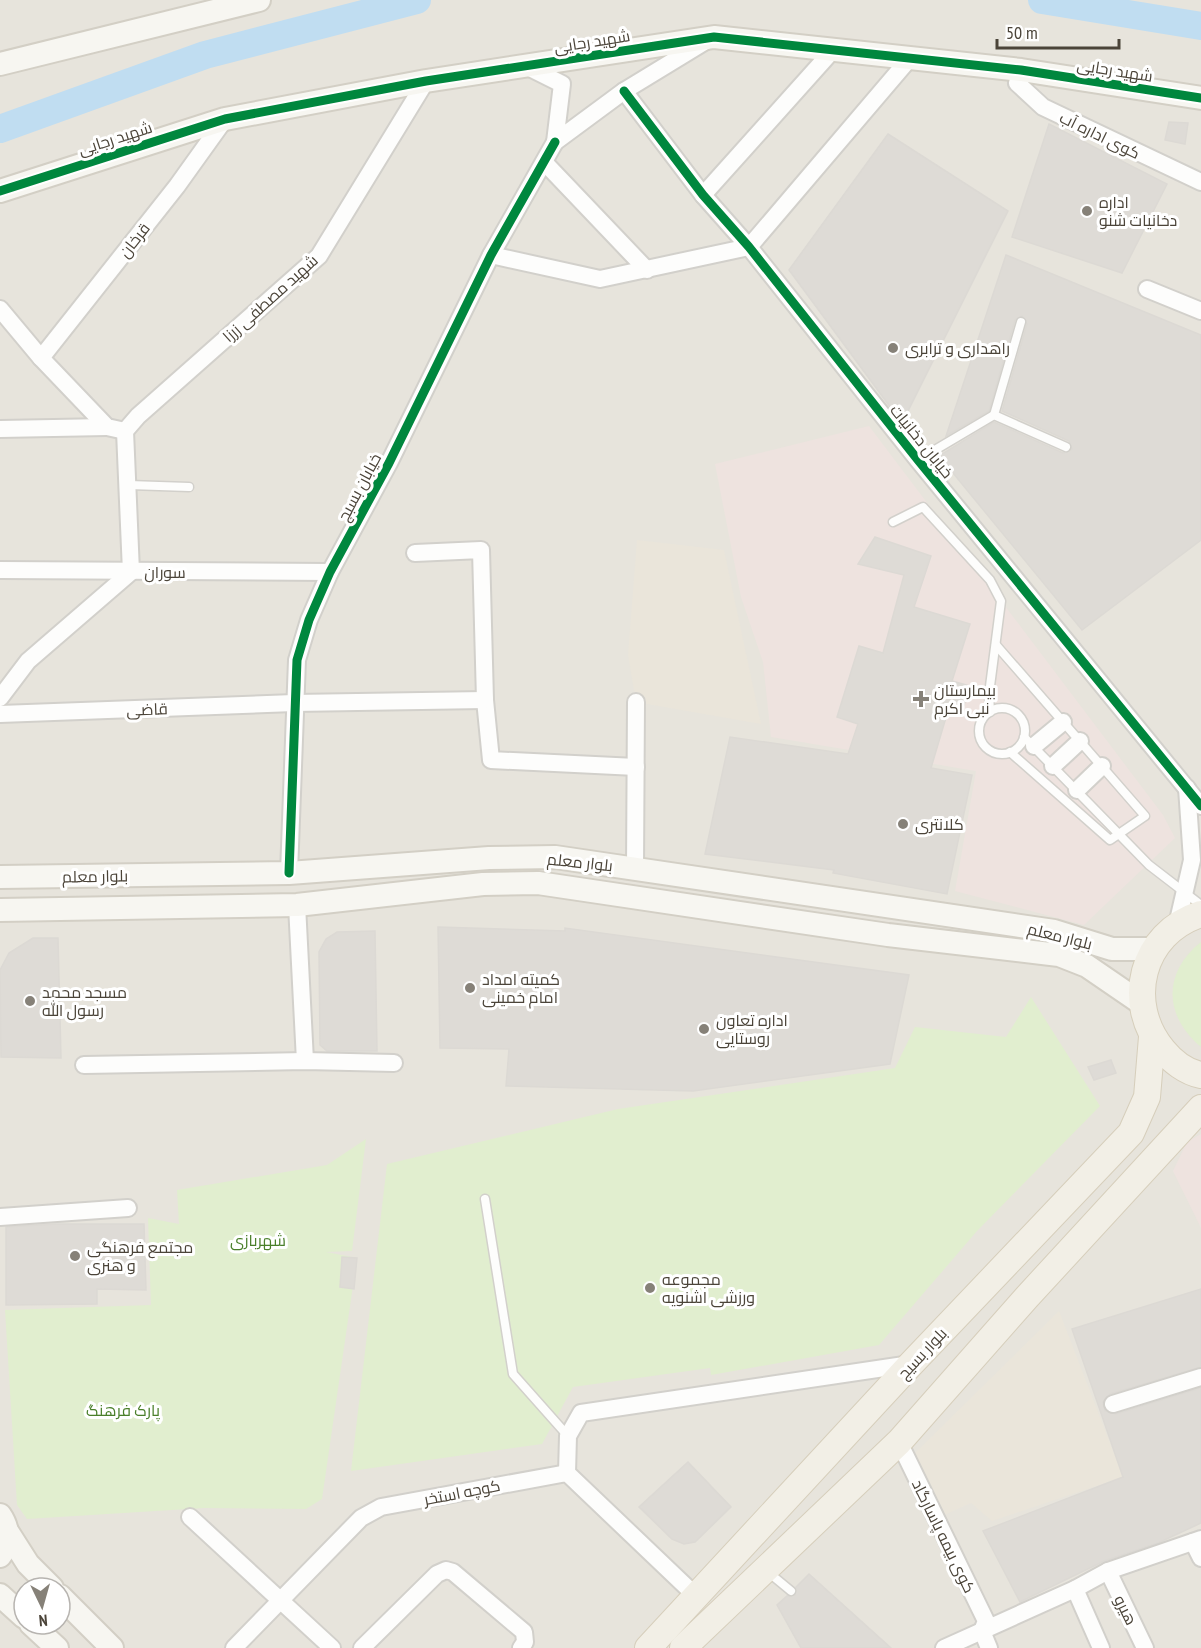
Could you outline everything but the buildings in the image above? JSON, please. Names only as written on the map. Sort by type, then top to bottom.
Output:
[{"type":"main road","points":[[0,64],[259,0]]},
{"type":"main road","name":"شهید رجایی","points":[[0,191],[225,119],[426,81],[528,67],[714,36],[1021,70],[1201,98]]},
{"type":"main road","name":"بلوار معلم","points":[[2,877],[289,873],[489,858],[555,857],[1054,931],[1112,949],[1154,949]]},
{"type":"main road","points":[[0,910],[2,877]]},
{"type":"main road","name":"بلوار معلم","points":[[0,910],[297,905],[483,884],[538,883],[888,934],[1059,955],[1087,966],[1141,1003]]},
{"type":"main road","points":[[1201,914],[1178,925],[1154,949],[1143,974],[1141,1003],[1152,1037],[1170,1059],[1201,1075]]},
{"type":"main road","name":"بلوار بسیج","points":[[648,1648],[911,1364],[1131,1133],[1147,1097],[1152,1037]]},
{"type":"main road","points":[[683,1648],[763,1568],[899,1442],[1027,1297],[1201,1108]]},
{"type":"main road","points":[[0,1557],[7,1542],[2,1518]]},
{"type":"main road","points":[[2,1518],[28,1564],[40,1576]]},
{"type":"main road","points":[[0,1595],[12,1606]]},
{"type":"main road","points":[[72,1608],[112,1648]]},
{"type":"main road","points":[[44,1636],[57,1648]]},
{"type":"street","points":[[555,142],[624,91],[714,36]]},
{"type":"street","points":[[703,195],[833,50]]},
{"type":"street","points":[[491,255],[600,279],[749,247],[910,58]]},
{"type":"street","points":[[528,67],[562,84],[555,142]]},
{"type":"street","name":"کوی اداره آب","points":[[1021,70],[1017,83],[1043,107],[1201,182]]},
{"type":"street","name":"شهید مصطفی زرزا","points":[[125,430],[318,256],[426,81]]},
{"type":"street","name":"خیابان دخانیات","points":[[624,91],[703,195],[749,247],[918,460],[1201,806]]},
{"type":"street","name":"قرخان","points":[[40,358],[177,186],[225,119]]},
{"type":"street","name":"خیابان بسبچ","points":[[289,873],[297,660],[309,620],[330,572],[389,464],[491,255],[555,142]]},
{"type":"street","points":[[545,163],[647,270]]},
{"type":"street","points":[[1147,289],[1201,311]]},
{"type":"street","points":[[0,309],[40,358],[107,427]]},
{"type":"street","points":[[0,429],[107,427],[125,430],[131,572],[28,661],[0,698]]},
{"type":"street","points":[[415,554],[482,550],[485,700],[491,760],[636,767]]},
{"type":"street","name":"سوران","points":[[0,570],[330,572]]},
{"type":"street","name":"قاضی","points":[[0,714],[294,703],[485,700]]},
{"type":"street","points":[[634,868],[636,702]]},
{"type":"street","points":[[1029,742],[1063,722]]},
{"type":"street","points":[[1053,766],[1080,741]]},
{"type":"street","points":[[1077,790],[1102,766]]},
{"type":"street","points":[[1178,925],[1192,860],[1187,788]]},
{"type":"street","points":[[297,905],[305,1061]]},
{"type":"street","points":[[84,1065],[305,1061],[394,1063]]},
{"type":"street","points":[[0,1216],[128,1208]]},
{"type":"street","points":[[697,1596],[567,1473],[568,1436],[581,1413],[911,1364]]},
{"type":"street","points":[[1113,1404],[1201,1377]]},
{"type":"street","name":"کوی بیمه پاسارگاد","points":[[899,1442],[986,1621],[982,1631],[989,1648]]},
{"type":"street","name":"کوچه استخر","points":[[234,1648],[361,1518],[381,1507],[567,1473]]},
{"type":"street","points":[[190,1517],[332,1648]]},
{"type":"street","points":[[944,1648],[1075,1589],[1108,1571],[1197,1540],[1201,1558]]},
{"type":"street","points":[[362,1648],[437,1574],[446,1570],[453,1572],[524,1632],[525,1642],[521,1648]]},
{"type":"street","name":"هیرو","points":[[1108,1571],[1145,1648]]},
{"type":"street","points":[[1075,1589],[1101,1648]]},
{"type":"lane","points":[[918,460],[994,415],[1021,322]]},
{"type":"lane","points":[[994,415],[1066,447]]},
{"type":"lane","points":[[129,485],[189,487]]},
{"type":"lane","points":[[893,522],[923,507],[990,580],[1001,602],[989,694],[990,712]]},
{"type":"lane","points":[[996,645],[1145,816],[1110,840],[1010,752]]},
{"type":"lane","points":[[1029,742],[1021,743],[1010,752],[1003,754],[989,750],[980,738],[980,724],[990,712],[997,709],[1012,710],[1023,722],[1029,742],[1149,865],[1201,905]]},
{"type":"lane","points":[[485,1199],[513,1374],[568,1436]]},
{"type":"lane","points":[[763,1568],[791,1591]]},
{"type":"shaded area","points":[[0,0],[1201,0],[1201,1648],[0,1648]]},
{"type":"shaded area","name":"بیمارستان نبی اکرم","points":[[869,426],[1163,815],[1175,838],[1084,925],[955,891],[976,771],[771,737],[763,662],[741,597],[715,464]]},
{"type":"shaded area","points":[[637,540],[724,550],[761,724],[636,702],[628,655]]},
{"type":"shaded area","points":[[1201,1134],[1201,1228],[1173,1171],[1187,1142]]},
{"type":"shaded area","points":[[1059,1311],[1123,1477],[992,1521],[971,1503],[942,1516],[912,1456]]},
{"type":"green space","points":[[1201,942],[1201,1047],[1180,1022],[1174,1008],[1172,994],[1179,967],[1188,954]]},
{"type":"green space","name":"مجموعه ورزشی اشنویه","points":[[1031,997],[1100,1106],[977,1231],[879,1345],[711,1375],[710,1368],[573,1387],[542,1444],[351,1471],[387,1164],[618,1109],[895,1068],[915,1027],[1006,1037]]},
{"type":"green space","name":"پارک فرهنگ","points":[[366,1139],[352,1251],[326,1252],[357,1258],[322,1499],[306,1509],[204,1508],[27,1519],[17,1505],[5,1310],[151,1305],[148,1218],[179,1224],[177,1190],[327,1165]]},
{"type":"waterway","points":[[0,129],[205,55],[417,0]]},
{"type":"waterway","points":[[1042,0],[1201,26]]},
{"type":"cycle path","points":[[0,191],[225,119],[426,81],[714,37],[1021,70],[1201,98]]},
{"type":"cycle path","points":[[624,91],[703,195],[749,247],[918,460],[1201,806]]},
{"type":"cycle path","points":[[289,873],[297,660],[309,620],[330,572],[389,463],[491,255],[555,142]]},
{"type":"place","name":"اداره دخانیات شنو","points":[[1087,211]]},
{"type":"place","name":"راهداری و ترابری","points":[[893,348]]},
{"type":"place","name":"بیمارستان نبی اکرم","points":[[921,699]]},
{"type":"place","name":"کلانتری","points":[[903,824]]},
{"type":"place","name":"کمیته امداد امام خمینی","points":[[470,988]]},
{"type":"place","name":"مسجد محمد رسول الله","points":[[30,1001]]},
{"type":"place","name":"اداره تعاون روستایی","points":[[704,1029]]},
{"type":"place","name":"مجتمع فرهنگی و هنری","points":[[75,1256]]},
{"type":"place","name":"مجموعه ورزشی اشنویه","points":[[650,1288]]},
{"type":"park label","name":"شهربازی","points":[[258,1240]]}]
